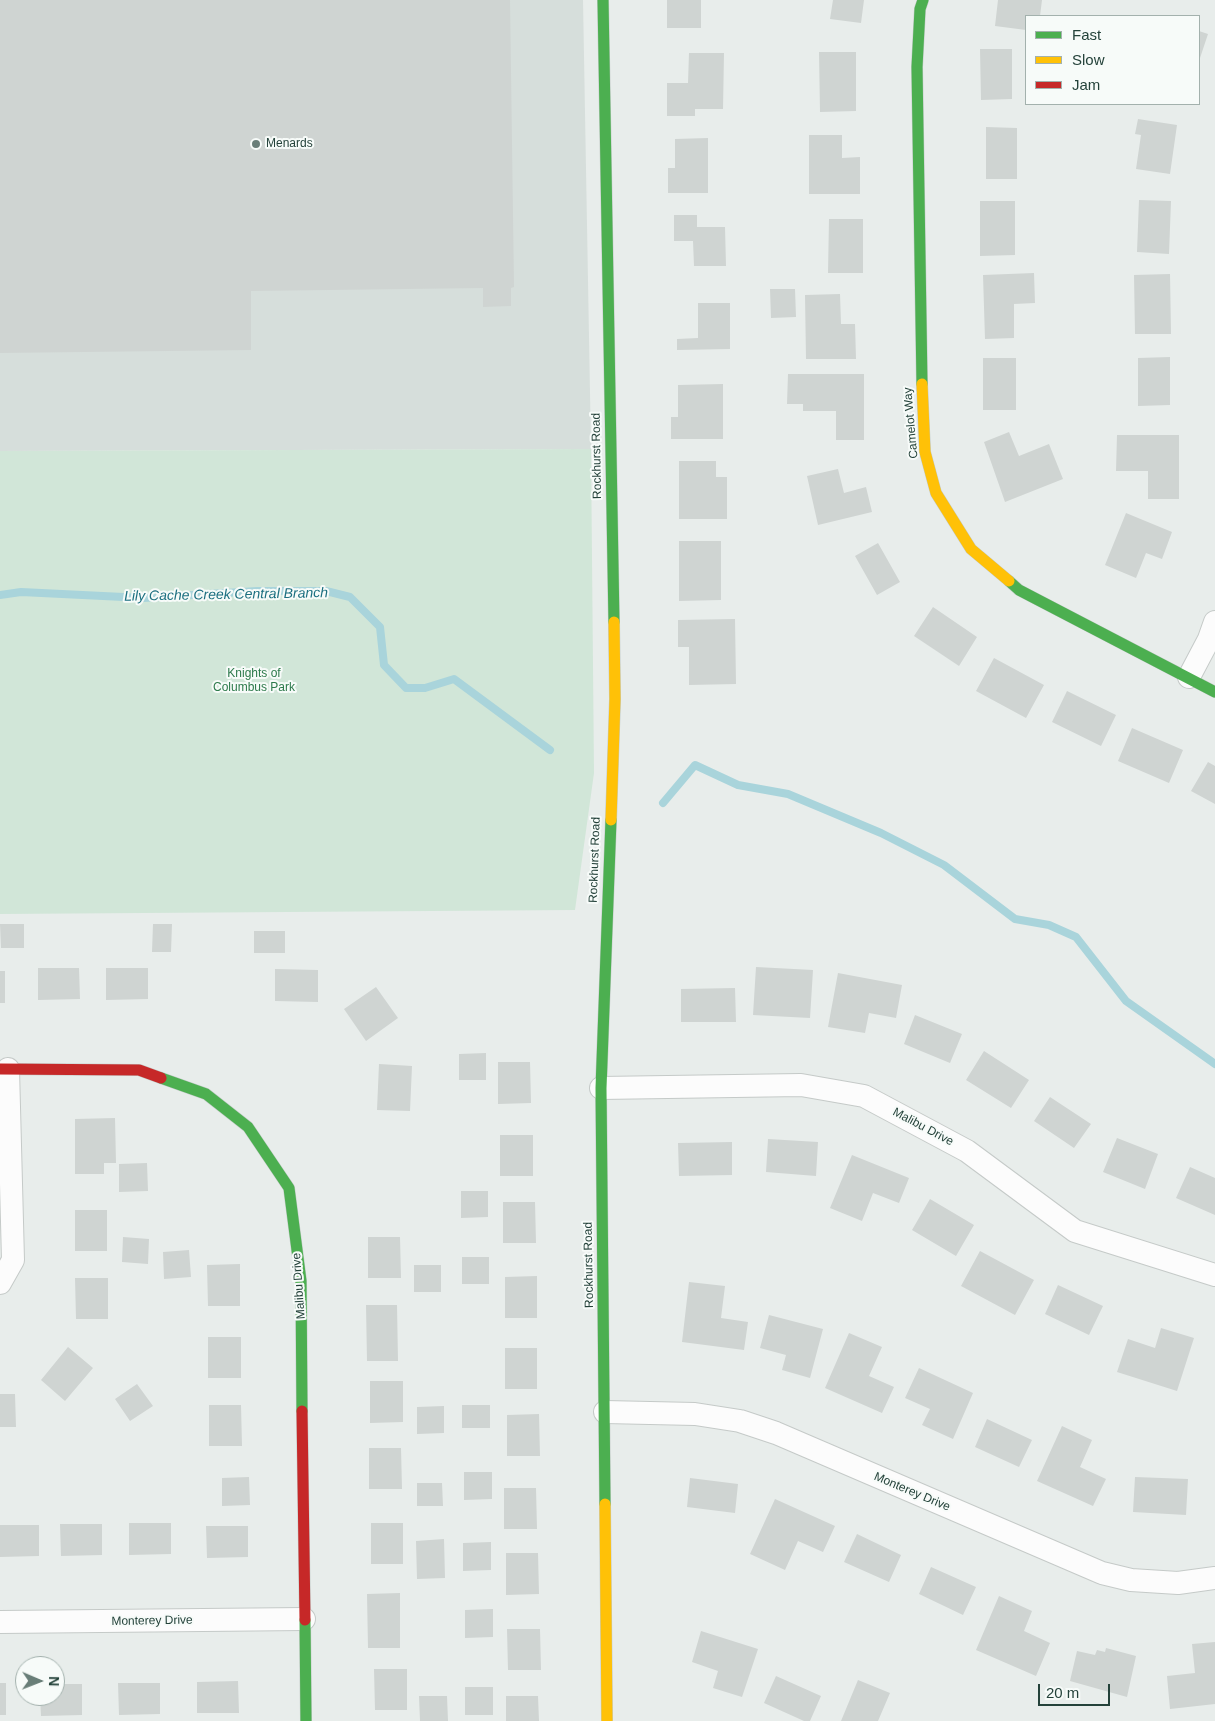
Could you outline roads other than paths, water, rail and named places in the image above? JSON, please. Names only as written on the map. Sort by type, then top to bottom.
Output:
[{"type":"street","name":"Rockhurst Road","points":[[603,0],[615,699],[601,1088],[607,1721]]},
{"type":"street","name":"Camelot Way","points":[[923,0],[920,9],[917,67],[922,401],[925,452],[936,493],[971,549],[1019,590],[1190,677],[1215,692]]},
{"type":"street","points":[[1190,677],[1209,639],[1215,622]]},
{"type":"street","name":"Malibu Drive","points":[[4,1069],[138,1070],[206,1094],[248,1127],[289,1188],[301,1281],[306,1721]]},
{"type":"street","points":[[0,1282],[13,1260],[4,1069]]},
{"type":"street","name":"Malibu Drive","points":[[601,1088],[801,1085],[864,1096],[967,1151],[1075,1231],[1215,1275]]},
{"type":"street","name":"Monterey Drive","points":[[604,1412],[695,1414],[740,1421],[776,1433],[1102,1573],[1131,1580],[1170,1583],[1215,1578]]},
{"type":"street","name":"Monterey Drive","points":[[0,1622],[304,1619]]},
{"type":"waterway","name":"Lily Cache Creek Central Branch","points":[[0,595],[21,592],[144,598],[257,591],[326,591],[350,597],[380,627],[384,665],[406,688],[425,688],[454,679],[550,750]]},
{"type":"waterway","name":"Lily Cache Creek Central Branch","points":[[663,803],[695,765],[738,785],[788,794],[881,833],[944,865],[1015,919],[1049,925],[1076,937],[1126,1001],[1215,1064]]},
{"type":"place","name":"Menards","points":[[256,144]]},
{"type":"park label","name":"Knights of Columbus Park","points":[[254,681]]}]
